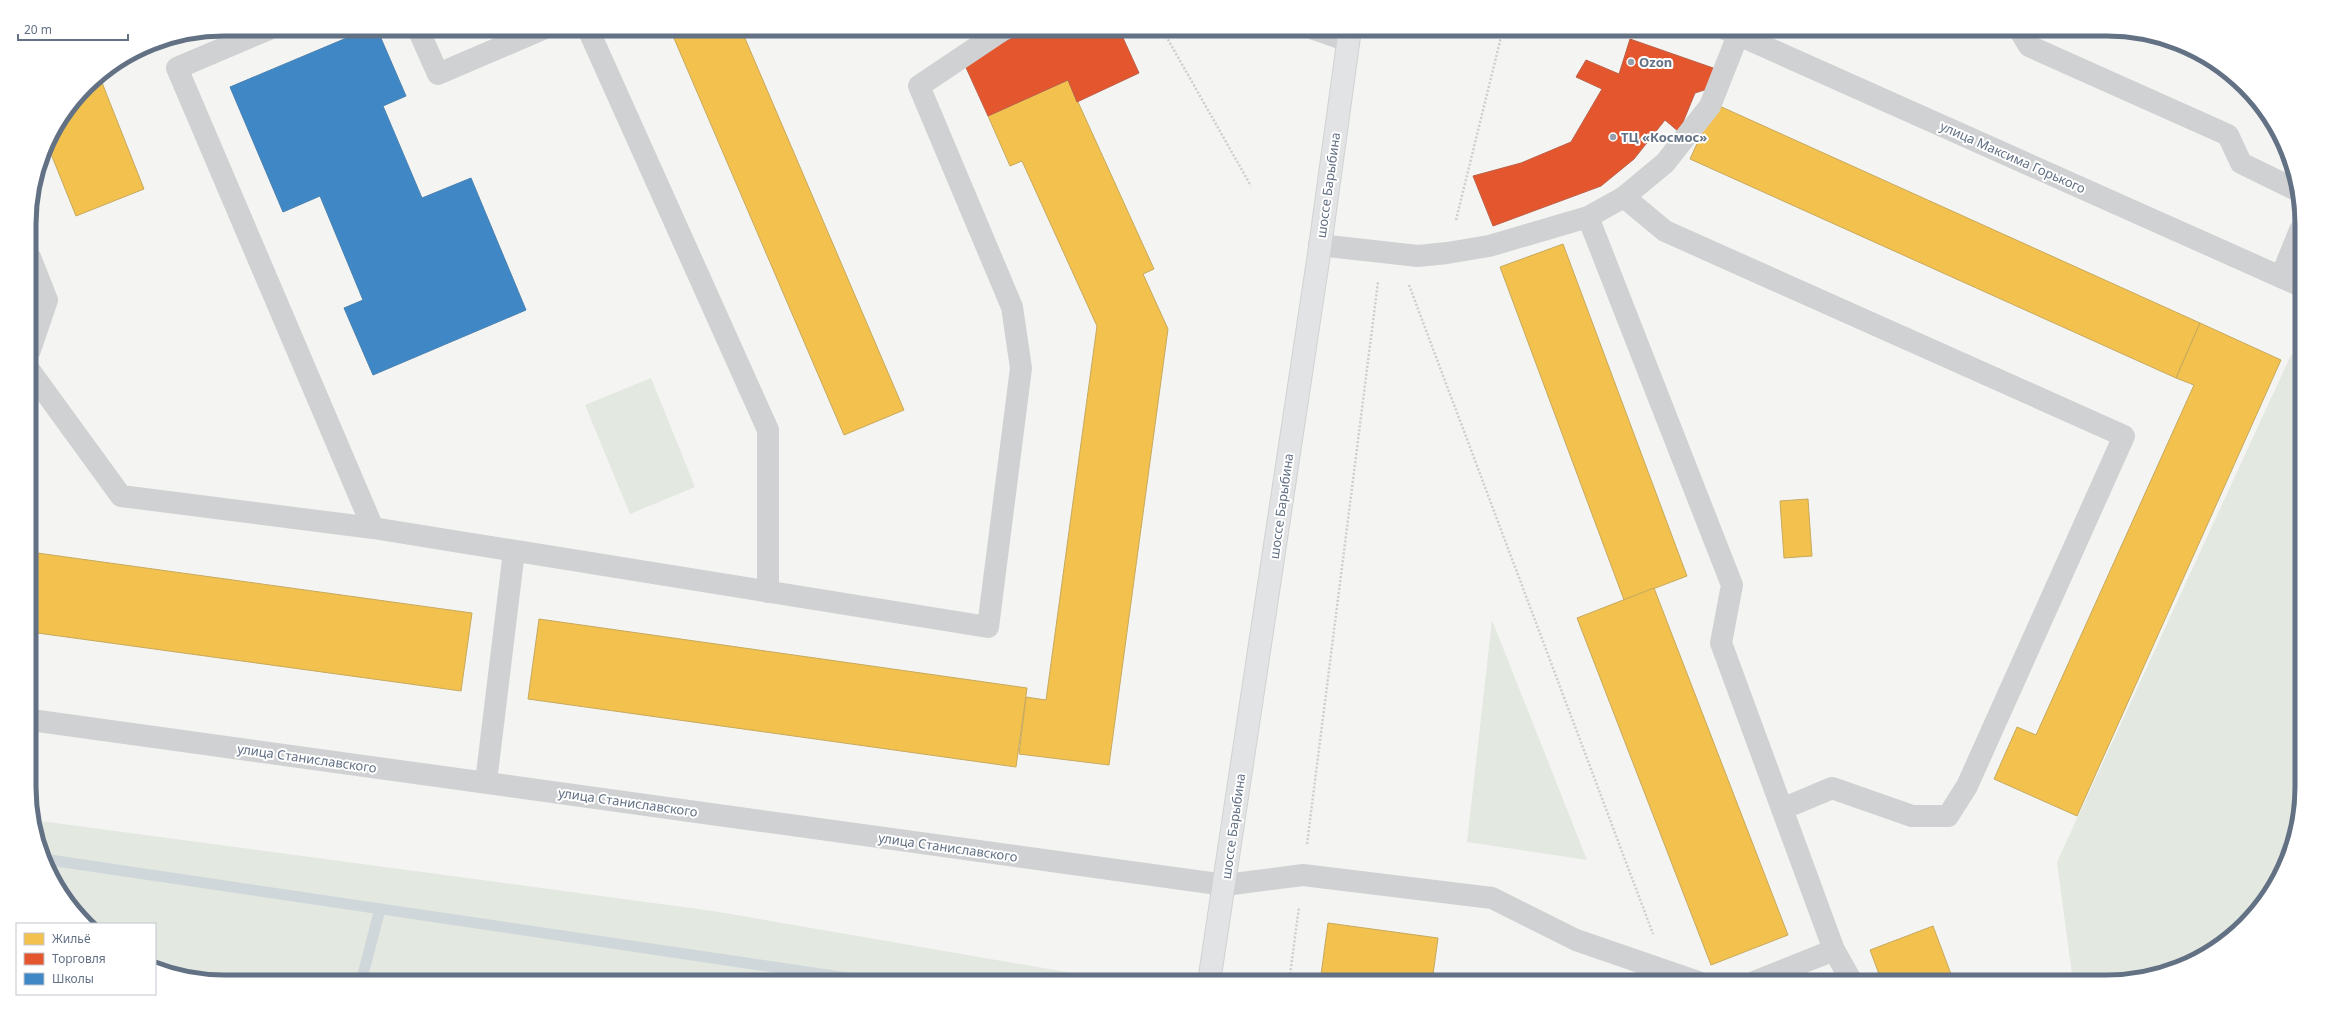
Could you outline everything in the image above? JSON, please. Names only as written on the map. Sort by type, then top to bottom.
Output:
[{"type":"main road","name":"шоссе Барыбина","points":[[1210,975],[1225,885],[1350,36]]},
{"type":"street","points":[[252,36],[177,68],[373,528]]},
{"type":"street","points":[[421,36],[438,74],[527,36]]},
{"type":"street","points":[[591,36],[768,430],[768,592]]},
{"type":"street","points":[[36,379],[121,496],[373,528],[988,627],[1021,368],[1012,307],[919,86],[994,36]]},
{"type":"street","points":[[1320,245],[1381,257],[1418,256],[1447,253],[1489,246],[1588,217],[1624,197],[1665,163],[1710,106],[1731,36]]},
{"type":"street","name":"улица Максима Горького","points":[[1741,36],[2295,283]]},
{"type":"street","points":[[2023,36],[2029,46],[2228,135],[2241,163],[2291,188]]},
{"type":"street","points":[[1624,197],[1665,231],[2124,436],[1967,786],[1948,816],[1912,816],[1832,788],[1782,809]]},
{"type":"street","points":[[1588,217],[1732,585],[1721,643],[1834,950],[1848,975]]},
{"type":"street","points":[[2281,277],[2295,242]]},
{"type":"street","points":[[36,272],[47,300],[36,332]]},
{"type":"street","points":[[486,782],[514,551]]},
{"type":"street","name":"улица Станиславского","points":[[36,721],[1225,885],[1303,875],[1492,898],[1576,940],[1678,975]]},
{"type":"street","points":[[1772,975],[1834,950]]},
{"type":"path","points":[[1166,36],[1251,186]]},
{"type":"path","points":[[1447,253],[1501,36]]},
{"type":"path","points":[[1290,975],[1381,257],[1401,264],[1667,971]]},
{"type":"shaded area","points":[[2291,355],[2295,357],[2295,799],[2289,836],[2276,870],[2256,902],[2240,920],[2222,936],[2190,956],[2156,969],[2132,973],[2119,975],[2072,975],[2057,862]]},
{"type":"shaded area","points":[[651,378],[695,487],[630,514],[585,405]]},
{"type":"shaded area","points":[[1492,620],[1587,860],[1467,842]]},
{"type":"shaded area","points":[[39,821],[713,911],[1084,975],[212,975],[175,969],[156,962],[156,923],[94,923],[91,920],[75,902],[55,870],[42,836]]},
{"type":"building: Жильё","points":[[673,36],[744,36],[904,410],[844,435]]},
{"type":"building: Жильё","points":[[1068,80],[1154,269],[1143,274],[1168,329],[1109,765],[1019,754],[1026,697],[1046,700],[1097,326],[1022,161],[1010,166],[988,116]]},
{"type":"building: Жильё","points":[[102,82],[144,189],[76,216],[50,152],[61,130],[75,109]]},
{"type":"building: Жильё","points":[[1715,104],[2200,323],[2176,378],[1690,159]]},
{"type":"building: Жильё","points":[[1563,244],[1687,576],[1624,600],[1500,267]]},
{"type":"building: Жильё","points":[[2200,323],[2281,360],[2077,816],[1994,779],[2017,727],[2036,735],[2194,385],[2176,378]]},
{"type":"building: Жильё","points":[[1808,499],[1812,556],[1784,558],[1780,501]]},
{"type":"building: Жильё","points":[[36,553],[472,613],[461,691],[36,633]]},
{"type":"building: Жильё","points":[[1654,588],[1788,935],[1711,965],[1577,618]]},
{"type":"building: Жильё","points":[[539,619],[1027,688],[1016,767],[528,699]]},
{"type":"building: Жильё","points":[[1328,923],[1438,938],[1433,975],[1321,975]]},
{"type":"building: Жильё","points":[[1933,926],[1951,975],[1879,975],[1870,950]]},
{"type":"building: Торговля","points":[[1017,36],[1122,36],[1139,73],[1077,102],[1068,80],[988,116],[963,61]]},
{"type":"building: Торговля","name":"ТЦ «Космос»","points":[[1630,39],[1716,69],[1714,87],[1695,93],[1679,132],[1665,120],[1634,159],[1601,186],[1493,226],[1473,176],[1521,163],[1571,142],[1602,89],[1576,77],[1586,60],[1619,74]]},
{"type":"building: Школы","points":[[351,36],[380,36],[406,96],[383,106],[422,198],[471,178],[526,310],[373,375],[344,308],[363,300],[320,196],[283,212],[230,87]]},
{"type":"waterway","points":[[51,860],[828,975]]},
{"type":"waterway","points":[[363,975],[380,909]]},
{"type":"place","name":"Ozon","points":[[1631,62]]},
{"type":"place","name":"ТЦ «Космос»","points":[[1613,137]]}]
